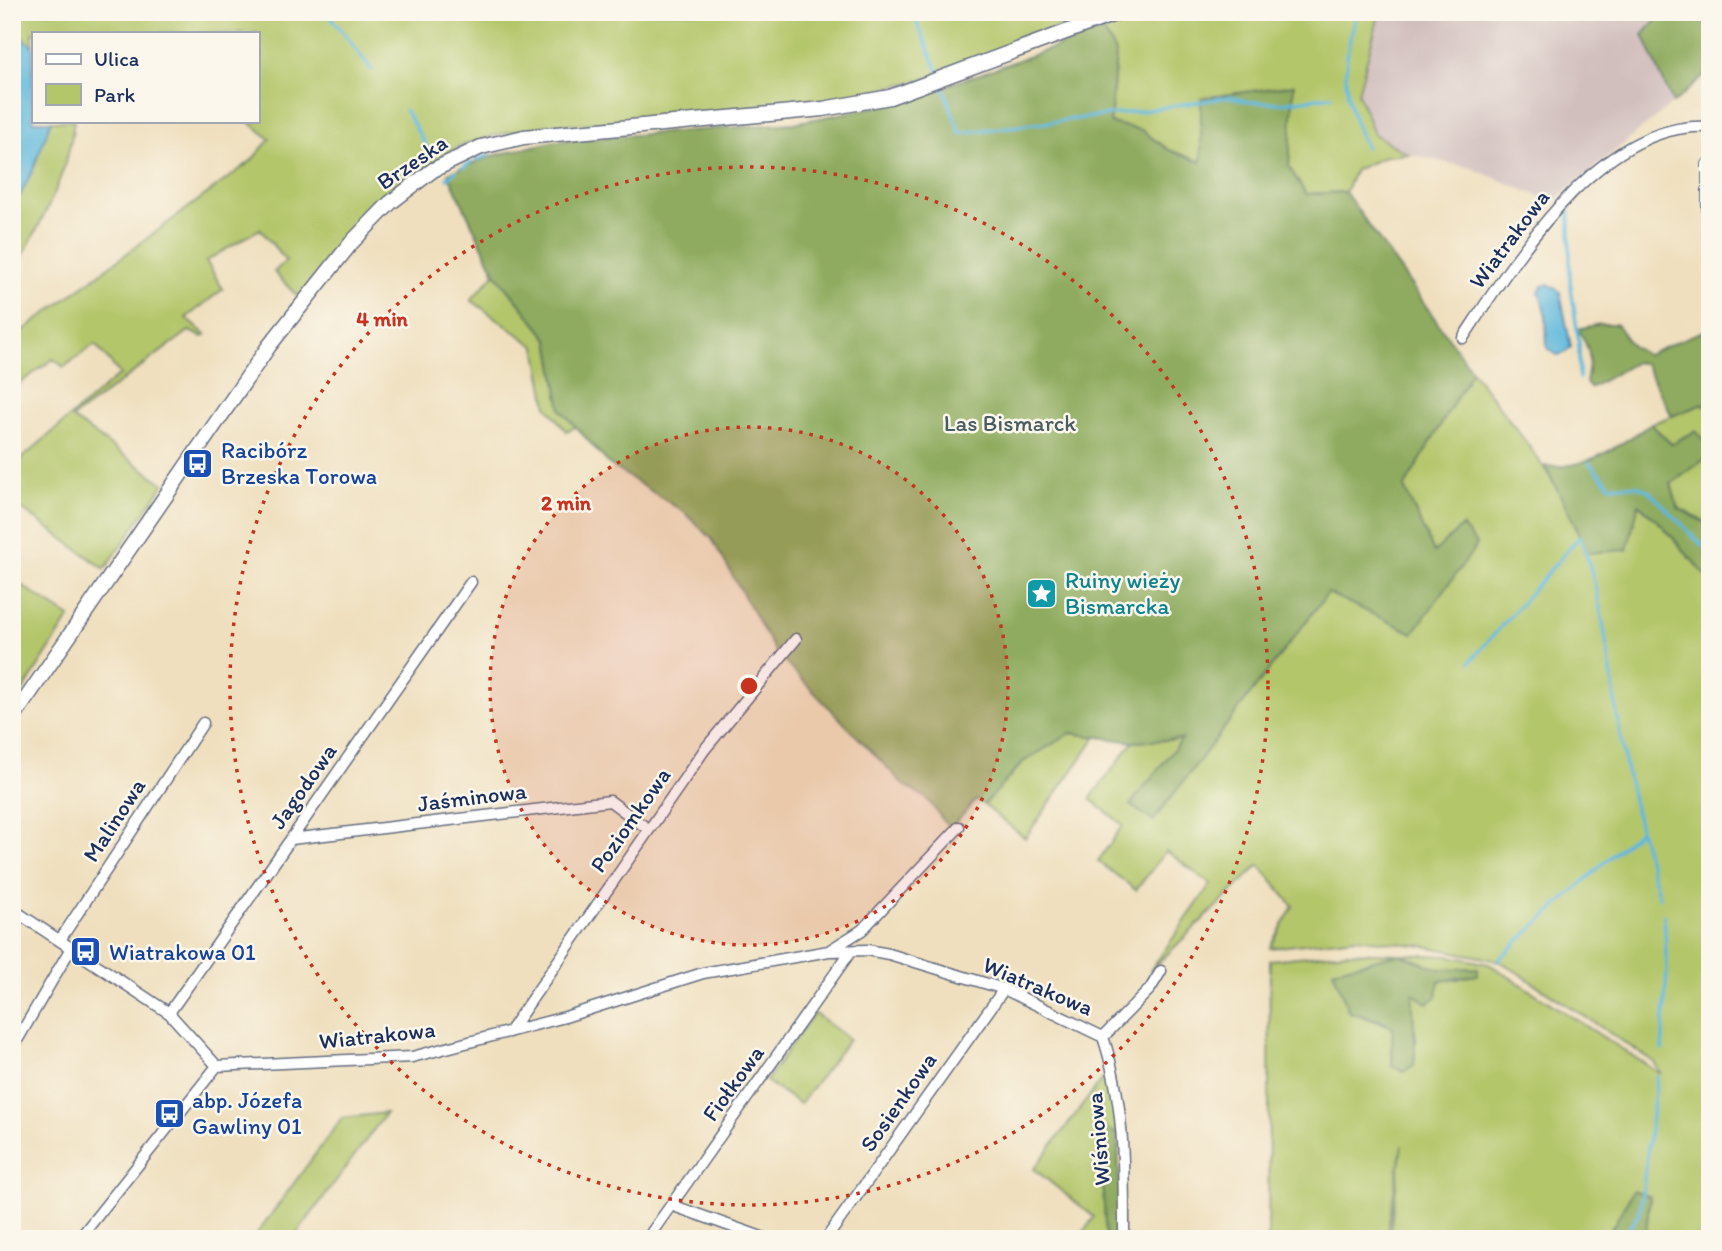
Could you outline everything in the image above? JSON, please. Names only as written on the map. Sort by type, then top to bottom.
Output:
[{"type":"main road","points":[[1710,165],[1710,230]]},
{"type":"street","name":"Brzeska","points":[[14,714],[296,310],[365,227],[433,170],[465,153],[517,138],[823,109],[890,97],[1120,12]]},
{"type":"street","name":"Wiatrakowa","points":[[1463,338],[1527,244],[1578,186],[1655,132],[1683,126],[1710,127]]},
{"type":"street","name":"Jagodowa","points":[[169,1013],[471,582]]},
{"type":"street","name":"Poziomkowa","points":[[509,1032],[705,750],[796,639]]},
{"type":"street","name":"Malinowa","points":[[60,940],[203,723]]},
{"type":"street","name":"Jaśminowa","points":[[291,839],[610,801],[648,829]]},
{"type":"street","name":"Wiatrakowa","points":[[830,951],[862,930],[959,827]]},
{"type":"street","points":[[12,909],[169,1013],[217,1066],[79,1239]]},
{"type":"street","points":[[862,930],[867,950]]},
{"type":"street","points":[[12,1049],[71,948]]},
{"type":"street","name":"Wiatrakowa","points":[[217,1066],[412,1057],[509,1032],[703,973],[830,951],[867,950],[1004,989],[1103,1037],[1150,989],[1161,971]]},
{"type":"street","name":"Fiołkowa","points":[[647,1239],[851,951]]},
{"type":"street","name":"Sosienkowa","points":[[826,1239],[1004,989]]},
{"type":"street","name":"Wiśniowa","points":[[1103,1037],[1113,1067],[1124,1162],[1124,1239]]},
{"type":"street","points":[[671,1205],[767,1239]]},
{"type":"shaded area","points":[[1380,12],[1663,12],[1643,36],[1673,103],[1553,202],[1471,168],[1408,154],[1374,134],[1358,93]]},
{"type":"green space","points":[[12,12],[1098,12],[931,77],[837,100],[635,122],[550,125],[496,135],[458,147],[431,164],[371,213],[329,258],[299,298],[274,272],[286,261],[260,229],[206,261],[223,289],[186,318],[206,335],[203,337],[189,331],[72,418],[164,484],[105,569],[12,502],[12,467],[120,374],[95,344],[64,367],[53,359],[12,389],[12,339],[251,161],[270,139],[249,122],[259,122],[259,32],[32,32],[32,45],[25,40],[12,38]]},
{"type":"green space","points":[[1149,12],[1380,12],[1358,93],[1374,134],[1408,154],[1386,156],[1355,170],[1345,192],[1306,194],[1289,167],[1293,85],[1202,162],[1169,150],[1141,130],[1110,123],[1116,54],[1103,30]]},
{"type":"green space","points":[[1663,12],[1710,12],[1708,73],[1673,103],[1643,35]]},
{"type":"green space","name":"Las Bismarck","points":[[1103,30],[1116,54],[1110,123],[1141,130],[1169,150],[1201,162],[1201,98],[1294,85],[1289,167],[1306,194],[1345,192],[1472,371],[1404,488],[1434,552],[1462,526],[1477,545],[1413,633],[1328,593],[1153,821],[1130,805],[1182,739],[1133,742],[1071,733],[1023,762],[984,805],[976,800],[950,829],[926,798],[904,785],[776,653],[712,539],[685,513],[609,464],[561,410],[549,340],[495,273],[448,173],[492,156],[555,141],[794,123],[901,102]]},
{"type":"green space","points":[[51,122],[74,122],[59,182],[12,276],[12,211],[32,172]]},
{"type":"green space","points":[[495,273],[549,340],[561,410],[576,427],[566,431],[547,406],[536,347],[471,300]]},
{"type":"green space","points":[[1616,324],[1632,346],[1647,355],[1710,330],[1710,409],[1703,404],[1672,416],[1645,364],[1636,362],[1590,388],[1586,383],[1588,349],[1578,329]]},
{"type":"green space","points":[[1472,371],[1537,457],[1565,503],[1585,553],[1638,504],[1662,525],[1710,581],[1710,1239],[1645,1239],[1650,1197],[1613,1225],[1606,1239],[1389,1239],[1402,1145],[1386,1239],[1268,1239],[1270,960],[1347,952],[1399,954],[1449,956],[1489,964],[1661,1074],[1654,1062],[1500,961],[1424,946],[1355,938],[1270,948],[1293,906],[1259,865],[1150,971],[1211,884],[1166,851],[1136,890],[1098,861],[1123,825],[1090,799],[1133,742],[1183,739],[1130,805],[1153,820],[1328,592],[1413,633],[1434,553],[1404,488]],"holes":[[[1399,954],[1439,969],[1478,969],[1459,979],[1439,980],[1436,987],[1413,993],[1412,1016],[1417,1041],[1392,1066],[1393,1027],[1349,1012],[1333,970]]]},
{"type":"green space","points":[[1703,404],[1710,409],[1710,449],[1696,431],[1671,444],[1651,424]]},
{"type":"green space","points":[[1651,424],[1671,444],[1696,431],[1710,449],[1710,455],[1671,484],[1678,508],[1710,525],[1710,581],[1662,525],[1639,504],[1627,550],[1585,553],[1579,532],[1545,466],[1574,464],[1601,455]]},
{"type":"green space","points":[[1710,455],[1710,524],[1678,508],[1671,483]]},
{"type":"green space","points":[[12,579],[70,617],[12,708]]},
{"type":"green space","points":[[1071,733],[1096,737],[1025,838],[984,805],[1023,762]]},
{"type":"green space","points":[[1399,954],[1439,969],[1478,968],[1478,975],[1439,981],[1437,997],[1427,1003],[1413,994],[1414,1065],[1403,1072],[1392,1066],[1393,1027],[1379,1020],[1349,1012],[1333,970]]},
{"type":"green space","points":[[814,1013],[849,1039],[800,1104],[766,1081]]},
{"type":"green space","points":[[1110,1069],[1118,1135],[1104,1127],[1101,1157],[1106,1239],[1079,1239],[1094,1217],[1034,1169]]},
{"type":"green space","points":[[386,1113],[293,1239],[253,1239],[342,1118]]},
{"type":"green space","points":[[1103,1126],[1118,1135],[1121,1239],[1106,1239],[1101,1157]]},
{"type":"green space","points":[[1633,1190],[1650,1197],[1645,1239],[1606,1239]]},
{"type":"water","points":[[12,38],[25,40],[32,45],[32,122],[51,122],[32,172],[12,211]]},
{"type":"water","points":[[1549,284],[1560,292],[1571,347],[1565,353],[1557,355],[1547,348],[1546,316],[1539,291],[1542,286]]},
{"type":"waterway","points":[[327,12],[372,70]]},
{"type":"waterway","points":[[912,12],[938,71]]},
{"type":"waterway","points":[[1358,12],[1348,47],[1346,80],[1352,113],[1366,147]]},
{"type":"waterway","points":[[944,89],[960,133],[1142,111],[1229,97],[1250,102],[1282,103],[1332,96]]},
{"type":"waterway","points":[[405,110],[431,154]]},
{"type":"waterway","points":[[476,160],[490,155]]},
{"type":"waterway","points":[[463,168],[470,163]]},
{"type":"waterway","points":[[447,178],[456,171]]},
{"type":"waterway","points":[[1570,210],[1570,281],[1579,343],[1579,378]]},
{"type":"waterway","points":[[1589,463],[1610,485],[1638,486],[1649,491],[1710,553]]},
{"type":"waterway","points":[[1470,662],[1580,536],[1601,613],[1629,784],[1659,897]]},
{"type":"waterway","points":[[1498,960],[1640,830]]},
{"type":"waterway","points":[[1662,1050],[1667,971],[1664,915]]},
{"type":"waterway","points":[[1622,1239],[1640,1211],[1657,1076]]},
{"type":"place","name":"Racibórz Brzeska Torowa","points":[[198,463]]},
{"type":"place","name":"Ruiny wieży Bismarcka","points":[[1042,593]]},
{"type":"place","name":"Wiatrakowa 01","points":[[86,952]]},
{"type":"place","name":"abp. Józefa Gawliny 01","points":[[169,1113]]}]
